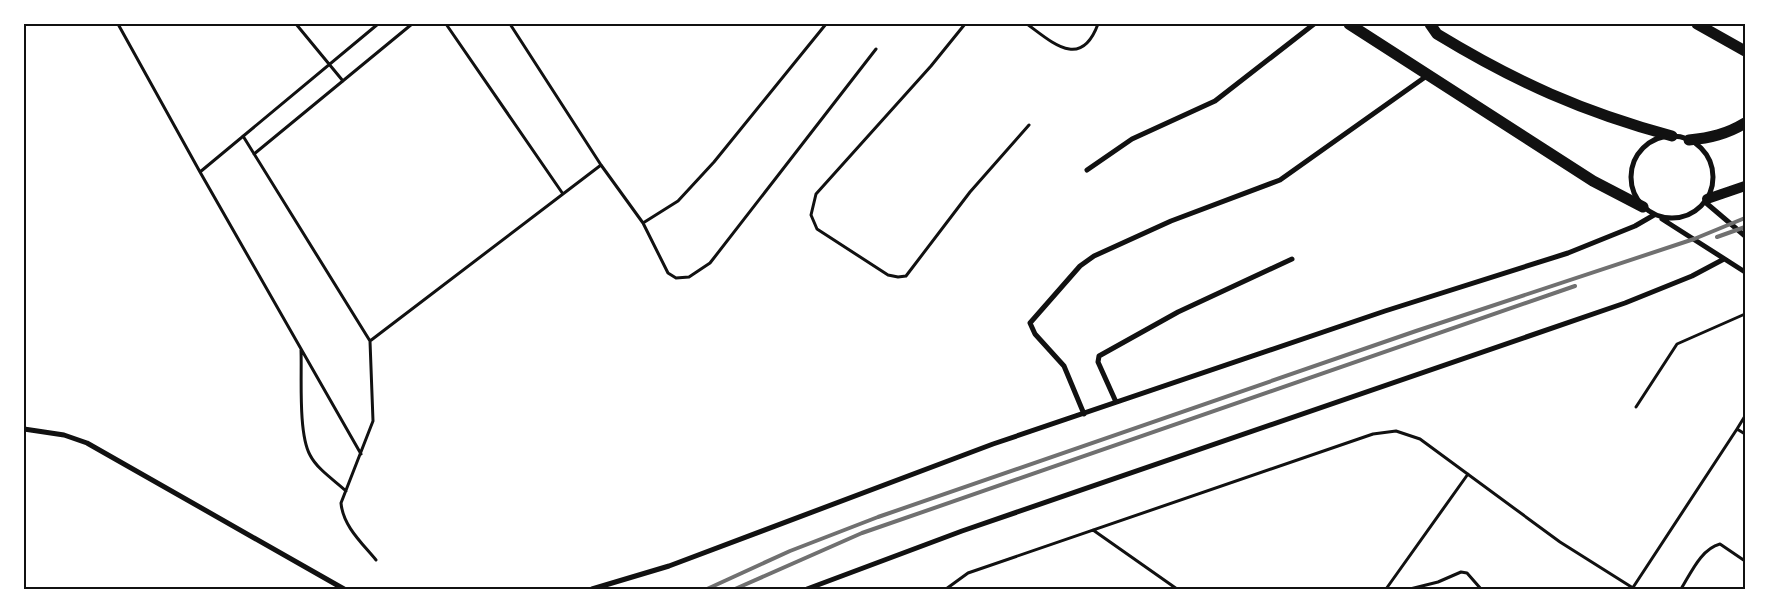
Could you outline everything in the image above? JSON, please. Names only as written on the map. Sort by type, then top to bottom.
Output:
[{"type":"highway","points":[[1349,24],[1593,181],[1643,207]]},
{"type":"highway","points":[[1430,24],[1437,34],[1464,51],[1544,92],[1598,114],[1672,136]]},
{"type":"highway","points":[[1697,24],[1745,52]]},
{"type":"highway","points":[[1689,140],[1711,138],[1732,131],[1745,123]]},
{"type":"main road","points":[[1706,200],[1745,186]]},
{"type":"street","points":[[1087,170],[1132,139],[1215,101],[1314,24]]},
{"type":"street","points":[[1084,414],[1064,366],[1035,334],[1030,323],[1080,266],[1117,244],[1171,221],[1280,180],[1429,75]]},
{"type":"street","points":[[592,589],[669,566],[994,444],[1385,311],[1568,253],[1635,226],[1656,215],[1679,218],[1689,215],[1706,200],[1712,186],[1713,172],[1709,159],[1701,148],[1689,140],[1672,136],[1652,141],[1636,155],[1631,168],[1630,182],[1635,196],[1643,207],[1656,215],[1724,259],[1745,272]]},
{"type":"street","points":[[1706,200],[1745,236]]},
{"type":"street","points":[[807,589],[962,531],[1625,303],[1684,280],[1724,259]]},
{"type":"street","points":[[1116,402],[1098,362],[1099,356],[1178,312],[1292,260]]},
{"type":"street","points":[[24,429],[64,435],[87,443],[344,589]]},
{"type":"lane","points":[[118,24],[361,454]]},
{"type":"lane","points":[[296,24],[343,81]]},
{"type":"lane","points":[[200,172],[378,24]]},
{"type":"lane","points":[[254,154],[412,24]]},
{"type":"lane","points":[[446,24],[564,194]]},
{"type":"lane","points":[[510,24],[517,31],[601,165],[643,223],[668,273],[676,278],[688,277],[710,263],[876,49]]},
{"type":"lane","points":[[643,223],[678,201],[714,162],[826,24]]},
{"type":"lane","points":[[965,24],[931,66],[816,194],[811,215],[817,229],[888,275],[906,276],[970,192],[1029,125]]},
{"type":"lane","points":[[1027,24],[1058,47],[1072,51],[1084,46],[1098,24]]},
{"type":"lane","points":[[243,136],[370,341],[373,421],[341,503],[342,514],[348,526],[376,560]]},
{"type":"lane","points":[[370,341],[601,165]]},
{"type":"lane","points":[[1636,407],[1677,344],[1745,314]]},
{"type":"lane","points":[[301,349],[304,438],[309,454],[316,464],[346,491]]},
{"type":"lane","points":[[946,589],[968,573],[1373,434],[1396,431],[1420,438],[1560,542],[1633,589],[1745,416]]},
{"type":"lane","points":[[1737,429],[1745,434]]},
{"type":"lane","points":[[1386,589],[1468,474]]},
{"type":"lane","points":[[1093,530],[1177,589]]},
{"type":"lane","points":[[1681,589],[1704,553],[1713,546],[1720,544],[1745,561]]},
{"type":"lane","points":[[1410,589],[1438,582],[1461,572],[1466,573],[1481,589]]},
{"type":"railway","points":[[707,589],[790,551],[878,517],[1416,331],[1694,239],[1745,218]]},
{"type":"railway","points":[[1717,237],[1745,227]]},
{"type":"railway","points":[[735,589],[862,533],[1575,286]]}]
